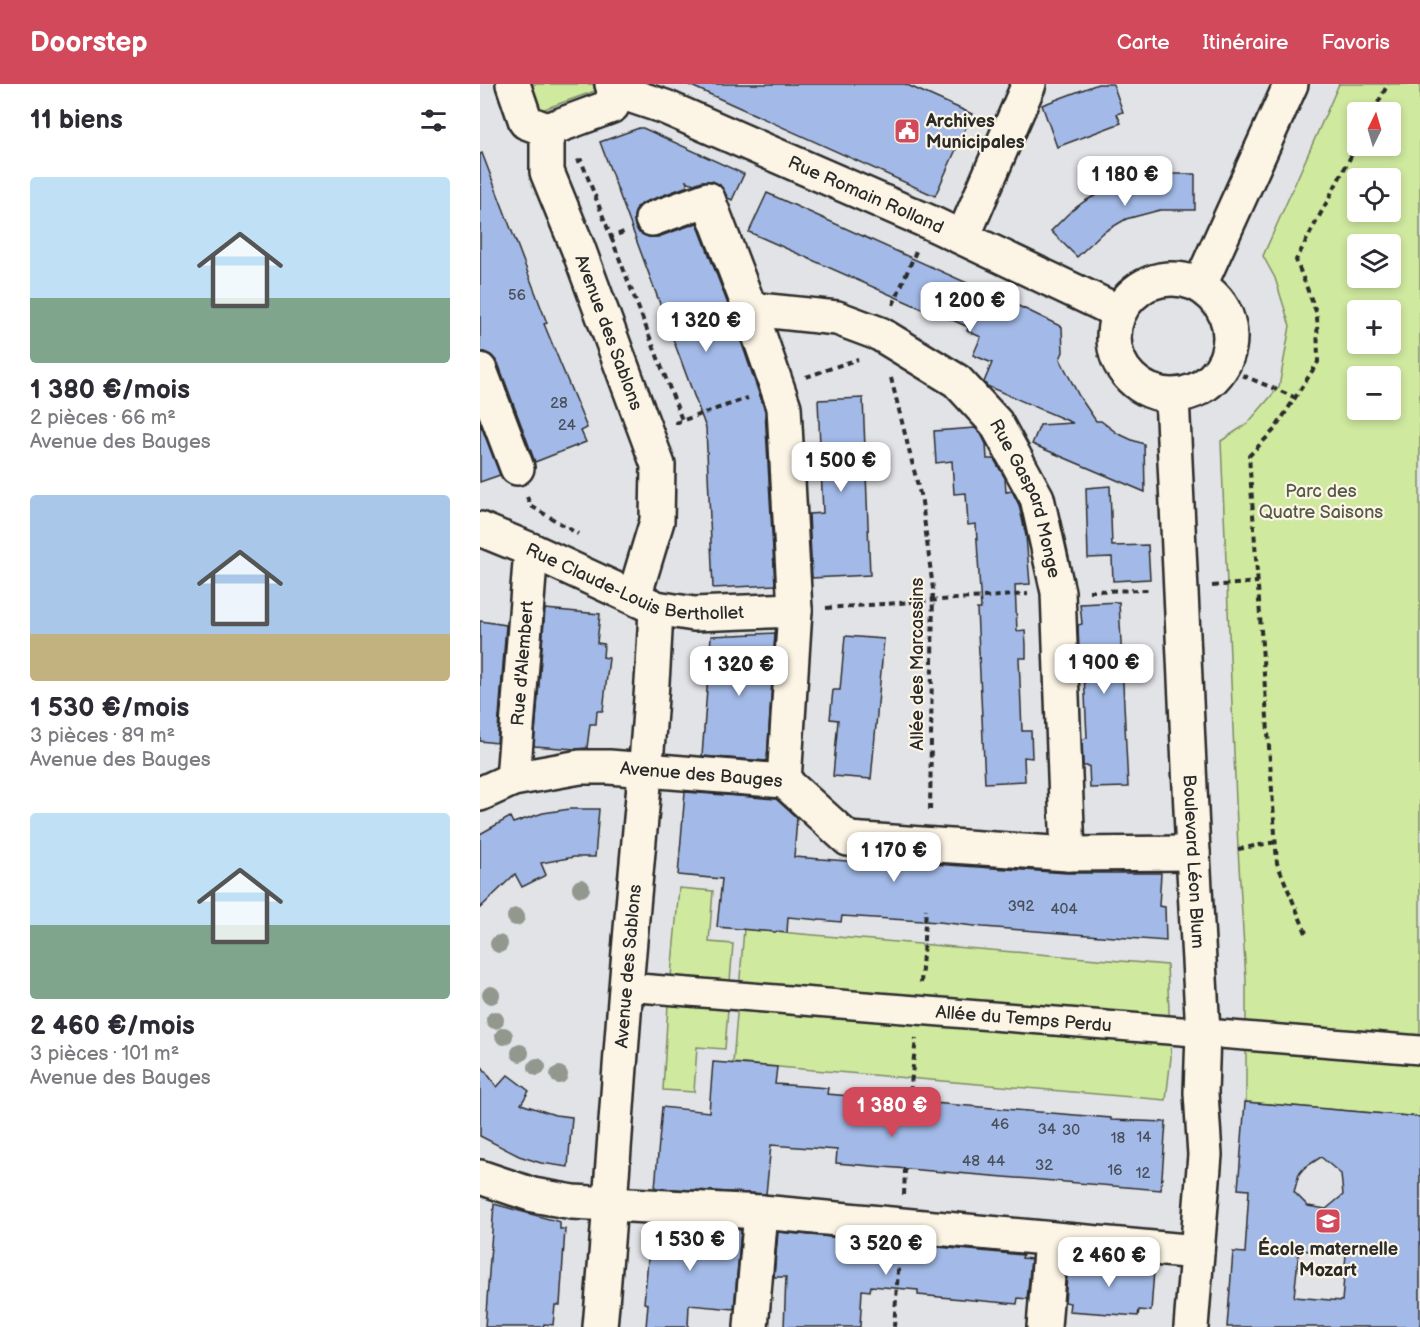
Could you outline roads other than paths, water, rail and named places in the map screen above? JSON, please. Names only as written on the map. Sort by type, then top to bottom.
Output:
[{"type":"street","points":[[513,84],[526,122],[547,130],[612,106],[613,87]]},
{"type":"street","points":[[963,237],[1029,84]]},
{"type":"street","points":[[1200,285],[1291,84]]},
{"type":"street","name":"Rue Romain Rolland","points":[[613,87],[665,107],[963,237],[1119,312]]},
{"type":"street","name":"Avenue des Sablons","points":[[547,130],[547,172],[582,259],[658,465],[657,521],[645,602],[654,652],[600,1327]]},
{"type":"street","points":[[652,219],[708,198],[784,407],[795,610],[784,781]]},
{"type":"street","points":[[1163,279],[1182,279],[1200,285],[1215,296],[1226,312],[1231,330],[1230,349],[1223,367],[1210,382],[1192,392],[1172,396],[1153,393],[1136,383],[1123,368],[1115,350],[1114,331],[1119,312],[1130,296],[1145,285],[1163,279]]},
{"type":"street","name":"Rue Gaspard Monge","points":[[750,309],[837,318],[880,334],[957,381],[996,423],[1037,498],[1058,592],[1068,854]]},
{"type":"street","points":[[480,370],[517,468]]},
{"type":"street","name":"Boulevard Léon Blum","points":[[1172,396],[1203,1032],[1201,1093],[1205,1155],[1191,1327]]},
{"type":"street","name":"Rue Claude-Louis Berthollet","points":[[480,529],[645,602],[694,614],[795,610]]},
{"type":"street","name":"Rue d'Alembert","points":[[513,779],[531,550]]},
{"type":"street","name":"Avenue des Bauges","points":[[480,794],[513,779],[580,767],[609,767],[784,781],[848,839],[1068,854],[1193,853]]},
{"type":"street","name":"Allée du Temps Perdu","points":[[626,987],[1420,1050]]},
{"type":"street","points":[[480,1177],[534,1195],[573,1202],[760,1212],[1197,1252]]},
{"type":"street","points":[[751,1327],[760,1212]]},
{"type":"street","points":[[1044,1327],[1051,1239]]},
{"type":"place","name":"Archives Municipales","points":[[907,131]]},
{"type":"place","name":"École maternelle Mozart","points":[[1328,1221]]},
{"type":"park label","name":"Parc des Quatre Saisons","points":[[1321,501]]}]
